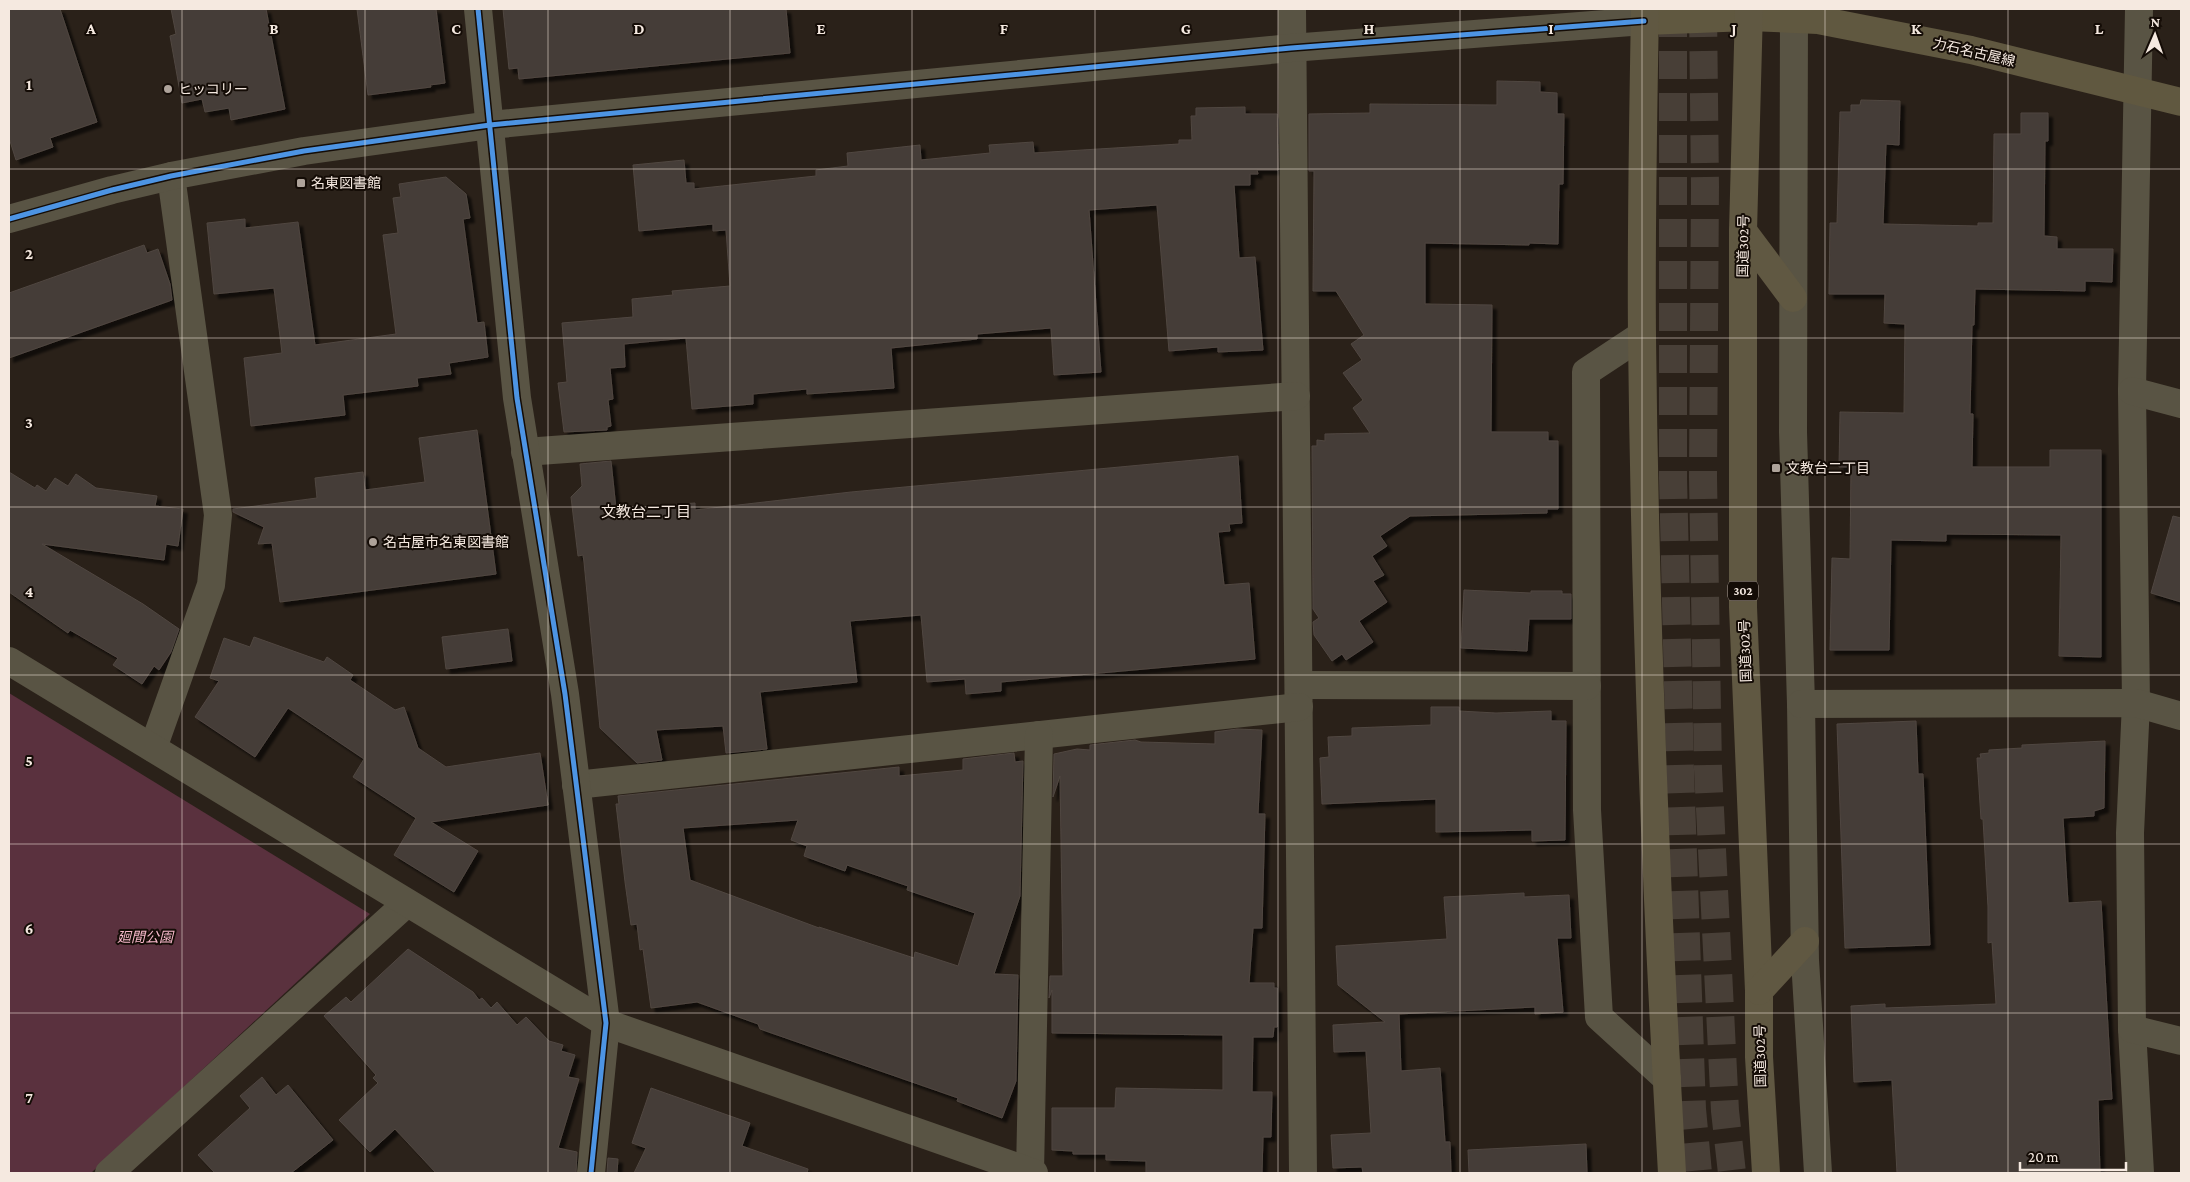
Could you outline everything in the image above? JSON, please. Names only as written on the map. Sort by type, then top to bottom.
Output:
[{"type":"highway","name":"国道302号","points":[[1749,13],[1743,231],[1743,607],[1759,991],[1758,1057],[1766,1173]]},
{"type":"highway","points":[[1645,15],[1642,335],[1652,786],[1672,1173]]},
{"type":"highway","points":[[1743,231],[1793,298]]},
{"type":"highway","points":[[1759,991],[1805,941]]},
{"type":"main road","name":"力石名古屋線","points":[[1645,15],[1794,14],[1971,50],[2181,102]]},
{"type":"street","points":[[478,9],[517,398],[565,694],[606,1023],[591,1173]]},
{"type":"street","points":[[1292,9],[1304,1173]]},
{"type":"street","points":[[2139,9],[2132,391],[2136,703],[2130,833],[2132,1029],[2140,1173]]},
{"type":"street","points":[[1794,14],[1793,432],[1801,704],[1805,941],[1818,1173]]},
{"type":"street","points":[[9,219],[112,190],[171,176],[304,151],[490,125],[1645,15]]},
{"type":"street","points":[[153,748],[210,585],[218,515],[171,176]]},
{"type":"street","points":[[1642,335],[1586,372],[1588,810],[1599,1017],[1667,1079]]},
{"type":"street","points":[[2132,391],[2181,404]]},
{"type":"street","points":[[525,452],[1296,396]]},
{"type":"street","points":[[9,661],[606,1023],[1032,1172],[1038,735]]},
{"type":"street","points":[[576,785],[1038,735],[1299,696],[1587,686]]},
{"type":"street","points":[[1801,704],[2136,703],[2181,716]]},
{"type":"street","points":[[109,1173],[407,903]]},
{"type":"street","points":[[2132,1029],[2181,1041]]},
{"type":"green space","name":"廻間公園","points":[[9,693],[370,914],[91,1173],[9,1173]]},
{"type":"building","points":[[9,9],[60,9],[97,122],[50,138],[53,147],[16,160],[9,138]]},
{"type":"building","points":[[171,9],[266,9],[285,109],[231,120],[229,108],[205,112],[202,99],[182,103],[170,36],[176,34]]},
{"type":"building","points":[[357,9],[436,9],[445,83],[430,85],[431,87],[368,95]]},
{"type":"building","points":[[503,9],[786,9],[790,53],[519,79],[518,68],[509,69]]},
{"type":"building","points":[[1497,81],[1540,82],[1540,92],[1557,93],[1557,114],[1564,114],[1563,184],[1559,184],[1558,244],[1425,243],[1425,304],[1492,305],[1491,432],[1548,432],[1548,441],[1558,441],[1558,509],[1547,509],[1547,513],[1410,516],[1380,536],[1387,546],[1372,556],[1384,575],[1373,581],[1387,602],[1359,621],[1373,642],[1346,660],[1342,654],[1332,661],[1314,635],[1313,622],[1319,618],[1313,609],[1312,446],[1317,446],[1317,440],[1325,441],[1325,434],[1370,433],[1353,408],[1363,400],[1343,373],[1362,360],[1351,344],[1364,335],[1336,291],[1313,291],[1314,171],[1309,171],[1309,114],[1370,113],[1370,104],[1497,105]]},
{"type":"building","points":[[1861,100],[1900,101],[1899,145],[1886,144],[1883,224],[1978,226],[1978,223],[1993,223],[1994,134],[2021,134],[2021,113],[2048,113],[2048,141],[2045,141],[2044,236],[2057,237],[2057,249],[2113,249],[2112,282],[2085,281],[2085,291],[1975,289],[1974,325],[1972,325],[1970,414],[1973,414],[1972,467],[2050,467],[2050,450],[2101,450],[2101,657],[2059,656],[2061,535],[1946,534],[1946,541],[1891,540],[1889,650],[1830,650],[1832,558],[1850,559],[1851,467],[1839,467],[1840,412],[1904,413],[1905,324],[1884,323],[1885,294],[1829,294],[1830,223],[1837,223],[1840,112],[1851,112],[1851,105],[1860,105]]},
{"type":"building","points":[[1245,107],[1245,114],[1277,114],[1278,170],[1257,170],[1258,174],[1250,174],[1250,185],[1234,185],[1239,258],[1255,257],[1263,350],[1218,352],[1218,347],[1169,351],[1157,205],[1089,210],[1101,372],[1054,375],[1051,328],[977,334],[977,339],[891,348],[894,388],[807,394],[807,389],[753,394],[753,404],[692,409],[686,338],[624,344],[625,367],[610,368],[613,399],[608,400],[611,426],[607,427],[607,430],[564,432],[558,383],[567,382],[562,323],[633,317],[632,299],[673,295],[672,291],[730,286],[726,230],[713,231],[713,224],[639,231],[633,165],[684,160],[686,183],[694,183],[694,189],[816,176],[816,170],[848,166],[847,153],[920,145],[921,160],[990,153],[989,145],[1033,142],[1034,153],[1179,144],[1179,140],[1192,140],[1191,116],[1196,116],[1196,108]]},
{"type":"building","points":[[446,177],[466,194],[470,218],[463,219],[477,323],[484,322],[488,357],[449,363],[451,374],[417,378],[418,386],[343,395],[345,415],[251,426],[244,358],[282,353],[274,288],[214,294],[207,223],[245,219],[245,228],[298,222],[315,345],[396,334],[383,235],[398,233],[393,198],[401,197],[399,184]]},
{"type":"building","points":[[144,245],[147,253],[158,249],[170,284],[172,300],[9,358],[9,293]]},
{"type":"building","points":[[477,430],[496,574],[280,602],[272,543],[258,544],[264,527],[233,512],[233,509],[317,498],[315,478],[363,472],[365,490],[425,482],[419,438]]},
{"type":"building","points":[[1238,456],[1242,523],[1229,524],[1230,531],[1218,532],[1224,585],[1249,583],[1255,659],[1001,682],[1001,691],[966,694],[965,679],[927,682],[921,615],[850,621],[857,682],[760,692],[767,749],[726,753],[723,726],[656,730],[662,760],[637,763],[600,728],[584,562],[583,555],[578,556],[571,497],[582,486],[580,464],[611,461],[616,509],[695,503],[695,510],[851,492]]},
{"type":"building","points":[[9,472],[35,488],[37,485],[46,491],[55,478],[68,486],[76,474],[96,488],[157,496],[155,506],[183,509],[178,546],[166,544],[164,560],[42,544],[143,604],[179,629],[171,652],[159,670],[154,666],[142,684],[113,665],[118,658],[70,630],[68,633],[9,592]]},
{"type":"building","points":[[2173,516],[2181,518],[2181,602],[2151,593]]},
{"type":"building","points":[[1464,590],[1531,593],[1531,591],[1562,591],[1562,594],[1571,594],[1571,619],[1529,619],[1527,651],[1461,648]]},
{"type":"building","points":[[508,629],[512,661],[446,669],[442,637]]},
{"type":"building","points":[[254,637],[324,662],[327,657],[353,675],[350,680],[395,710],[404,707],[418,748],[446,767],[540,753],[548,805],[431,822],[478,851],[454,892],[394,855],[416,818],[353,777],[364,759],[288,708],[255,757],[195,717],[219,681],[210,678],[224,638],[250,647]]},
{"type":"building","points":[[1431,707],[1459,707],[1459,711],[1496,713],[1551,711],[1551,721],[1566,721],[1565,840],[1532,841],[1532,830],[1436,832],[1436,799],[1322,804],[1320,758],[1329,757],[1328,737],[1352,736],[1352,728],[1431,725]]},
{"type":"building","points":[[1916,721],[1918,774],[1923,774],[1930,945],[1845,948],[1837,724]]},
{"type":"building","points":[[1237,729],[1262,730],[1258,814],[1265,814],[1262,928],[1253,928],[1249,983],[1274,983],[1274,988],[1277,988],[1277,1027],[1274,1027],[1273,1037],[1253,1037],[1252,1092],[1272,1092],[1271,1137],[1263,1137],[1262,1173],[1146,1173],[1146,1161],[1106,1160],[1106,1154],[1073,1154],[1073,1151],[1052,1150],[1052,1108],[1115,1108],[1116,1088],[1223,1090],[1223,1035],[1052,1033],[1052,990],[1049,998],[1050,976],[1063,976],[1060,776],[1053,797],[1054,754],[1077,749],[1090,750],[1090,745],[1135,740],[1141,742],[1215,744],[1215,732]]},
{"type":"building","points":[[2105,741],[2104,808],[2094,811],[2094,816],[2063,818],[2068,903],[2101,901],[2112,1099],[2098,1100],[2100,1173],[1897,1173],[1892,1080],[1854,1082],[1851,1006],[1885,1004],[1885,1008],[1996,1004],[1992,942],[1988,943],[1983,819],[1981,819],[1977,758],[1981,758],[1980,754],[1989,753],[1989,750],[2022,748],[2022,745]]},
{"type":"building","points":[[1014,753],[1015,762],[1023,761],[1020,896],[994,974],[1018,975],[1016,1081],[1002,1118],[957,1101],[958,1098],[760,1029],[758,1024],[697,1002],[651,1008],[643,949],[640,950],[637,924],[631,925],[616,804],[619,804],[618,796],[899,767],[899,776],[963,770],[963,759]],"holes":[[[798,820],[791,840],[807,846],[804,856],[845,871],[847,865],[908,886],[907,890],[975,913],[958,966],[915,952],[914,958],[819,928],[690,880],[683,828]]]},
{"type":"building","points":[[1524,893],[1524,897],[1569,895],[1571,938],[1557,938],[1563,1012],[1535,1014],[1535,1007],[1399,1014],[1401,1071],[1440,1068],[1445,1142],[1450,1142],[1451,1173],[1363,1173],[1362,1167],[1333,1168],[1331,1135],[1371,1133],[1366,1051],[1334,1052],[1333,1025],[1385,1022],[1338,985],[1336,946],[1447,939],[1444,897]]},
{"type":"building","points":[[408,949],[473,992],[479,1000],[482,998],[491,1008],[497,1002],[517,1025],[526,1017],[549,1041],[563,1045],[561,1051],[575,1055],[568,1077],[579,1079],[558,1148],[577,1152],[576,1173],[436,1173],[395,1129],[370,1152],[339,1120],[378,1083],[373,1078],[376,1075],[324,1016],[346,997],[351,1002]]},
{"type":"building","points":[[262,1077],[276,1095],[288,1085],[333,1140],[291,1173],[215,1173],[198,1155],[250,1108],[240,1096]]},
{"type":"building","points":[[651,1088],[750,1123],[742,1146],[808,1169],[807,1173],[634,1173],[646,1148],[632,1143]]},
{"type":"building","points":[[1586,1144],[1587,1173],[1469,1173],[1468,1150]]},
{"type":"building","points":[[608,1158],[618,1159],[617,1173],[607,1173]]},
{"type":"tunnel","points":[[1673,9],[1673,478],[1680,770],[1692,1109],[1698,1173]]},
{"type":"tunnel","points":[[1703,9],[1705,187],[1703,477],[1708,769],[1725,1111],[1732,1173]]},
{"type":"cycle path","points":[[478,9],[517,398],[565,694],[606,1023],[591,1173]]},
{"type":"cycle path","points":[[9,219],[112,190],[171,176],[304,151],[490,125],[1291,48],[1644,21]]},
{"type":"place","name":"ヒッコリー","points":[[168,89]]},
{"type":"place","name":"名東図書館","points":[[301,183]]},
{"type":"place","name":"文教台二丁目","points":[[1776,468]]},
{"type":"place","name":"名古屋市名東図書館","points":[[373,542]]},
{"type":"district","name":"文教台二丁目","points":[[646,512]]}]
